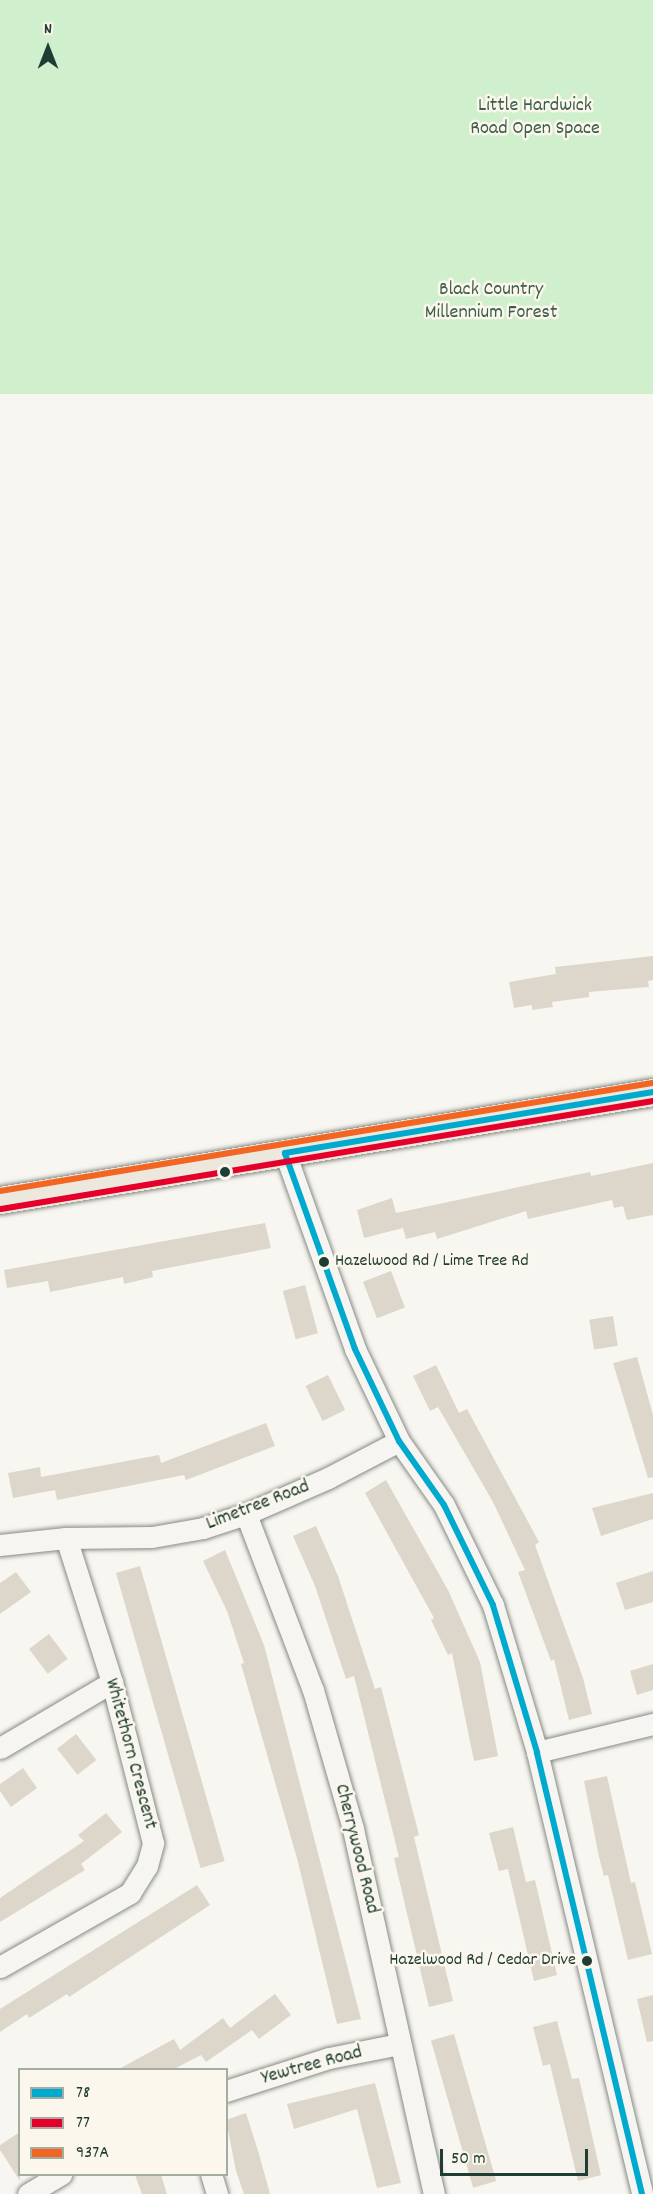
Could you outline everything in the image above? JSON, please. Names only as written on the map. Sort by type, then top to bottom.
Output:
[{"type":"main road","points":[[0,1200],[653,1092]]},
{"type":"street","points":[[285,1153],[355,1349],[399,1441],[444,1505],[493,1605],[537,1752],[642,2194]]},
{"type":"street","name":"Limetree Road","points":[[0,1545],[66,1538],[152,1537],[203,1528],[246,1514],[399,1441]]},
{"type":"street","name":"Cherrywood Road","points":[[246,1514],[316,1701],[353,1829],[434,2194]]},
{"type":"street","name":"Whitethorn Crescent","points":[[0,1967],[130,1893],[147,1866],[153,1843],[112,1682],[66,1538]]},
{"type":"street","points":[[0,1748],[112,1682]]},
{"type":"street","points":[[537,1752],[653,1724]]},
{"type":"street","name":"Yewtree Road","points":[[228,2090],[329,2058],[399,2044]]},
{"type":"street","points":[[28,2194],[59,2176]]},
{"type":"street","points":[[211,2176],[217,2194]]},
{"type":"green space","points":[[0,0],[653,0],[653,394],[0,394]]},
{"type":"building","points":[[653,956],[653,980],[648,981],[649,987],[589,992],[589,997],[552,1002],[553,1007],[532,1010],[532,1005],[514,1008],[509,982],[556,974],[555,967]]},
{"type":"building","points":[[653,1163],[653,1215],[627,1220],[623,1206],[614,1208],[612,1200],[528,1219],[526,1211],[437,1239],[435,1232],[406,1239],[403,1228],[364,1238],[357,1210],[392,1198],[396,1213],[590,1172],[591,1176]]},
{"type":"building","points":[[265,1223],[271,1248],[152,1271],[153,1277],[124,1284],[123,1277],[50,1292],[48,1281],[7,1288],[4,1270]]},
{"type":"building","points":[[391,1271],[405,1307],[377,1318],[363,1282]]},
{"type":"building","points":[[305,1285],[318,1333],[296,1339],[283,1291]]},
{"type":"building","points":[[613,1316],[618,1346],[594,1349],[589,1320]]},
{"type":"building","points":[[637,1357],[653,1415],[653,1477],[648,1478],[613,1363]]},
{"type":"building","points":[[436,1365],[459,1413],[467,1409],[539,1542],[535,1545],[583,1678],[592,1714],[569,1720],[554,1659],[551,1661],[518,1572],[525,1570],[493,1502],[438,1407],[430,1411],[413,1376]]},
{"type":"building","points":[[328,1375],[345,1410],[323,1421],[306,1386]]},
{"type":"building","points":[[266,1423],[275,1446],[186,1480],[184,1475],[57,1500],[55,1490],[13,1498],[8,1473],[40,1467],[41,1477],[159,1455],[161,1463]]},
{"type":"building","points":[[386,1480],[448,1590],[480,1662],[498,1756],[474,1761],[452,1653],[448,1655],[431,1620],[434,1618],[365,1493]]},
{"type":"building","points":[[653,1493],[653,1519],[601,1536],[592,1508]]},
{"type":"building","points":[[316,1526],[338,1576],[375,1689],[381,1687],[419,1835],[414,1837],[453,2001],[429,2007],[394,1858],[399,1857],[354,1676],[346,1679],[315,1586],[293,1536]]},
{"type":"building","points":[[225,1550],[264,1645],[361,2019],[337,2024],[298,1862],[241,1664],[244,1663],[227,1611],[203,1561]]},
{"type":"building","points":[[140,1566],[225,1861],[201,1868],[116,1573]]},
{"type":"building","points":[[653,1571],[653,1602],[625,1610],[616,1583]]},
{"type":"building","points":[[16,1572],[31,1592],[0,1614],[0,1583]]},
{"type":"building","points":[[49,1634],[68,1659],[48,1674],[29,1649]]},
{"type":"building","points":[[653,1664],[653,1690],[637,1695],[630,1671]]},
{"type":"building","points":[[76,1734],[96,1760],[77,1775],[57,1749]]},
{"type":"building","points":[[23,1768],[37,1788],[11,1807],[0,1791],[0,1784]]},
{"type":"building","points":[[607,1776],[631,1883],[635,1882],[652,1954],[628,1960],[608,1875],[604,1876],[599,1857],[584,1781]]},
{"type":"building","points":[[106,1813],[122,1832],[81,1864],[85,1870],[0,1922],[0,1898],[84,1841],[78,1835]]},
{"type":"building","points":[[513,1827],[526,1882],[535,1880],[557,1975],[534,1981],[508,1869],[499,1871],[489,1833]]},
{"type":"building","points":[[197,1885],[210,1905],[69,1997],[67,1994],[29,2018],[27,2014],[0,2032],[0,2009]]},
{"type":"building","points":[[275,1994],[291,2015],[259,2039],[252,2030],[206,2062],[201,2055],[176,2068],[121,2068],[174,2039],[180,2050],[223,2018],[230,2028]]},
{"type":"building","points":[[653,1995],[653,2041],[647,2042],[637,1999]]},
{"type":"building","points":[[557,2021],[572,2079],[579,2078],[601,2175],[578,2181],[550,2064],[543,2066],[533,2027]]},
{"type":"building","points":[[454,2034],[496,2181],[473,2188],[431,2041]]},
{"type":"building","points":[[375,2083],[401,2183],[377,2188],[357,2109],[294,2129],[287,2104]]},
{"type":"building","points":[[246,2113],[270,2194],[244,2194],[236,2171],[228,2119]]},
{"type":"building","points":[[18,2133],[20,2181],[0,2150],[0,2145]]},
{"type":"building","points":[[135,2176],[161,2176],[167,2194],[142,2194]]},
{"type":"transit line","name":"937A","points":[[0,1191],[652,1083]]},
{"type":"transit line","name":"78","points":[[642,2194],[537,1752],[493,1605],[444,1505],[399,1441],[355,1349],[285,1153],[653,1092]]},
{"type":"transit line","name":"77","points":[[1,1209],[653,1101]]},
{"type":"place","name":"Hazelwood Rd / Lime Tree Rd","points":[[324,1262]]},
{"type":"place","name":"Hazelwood Rd / Cedar Drive","points":[[587,1961]]},
{"type":"park label","name":"Little Hardwick Road Open Space","points":[[535,118]]},
{"type":"park label","name":"Black Country Millennium Forest","points":[[491,302]]}]
